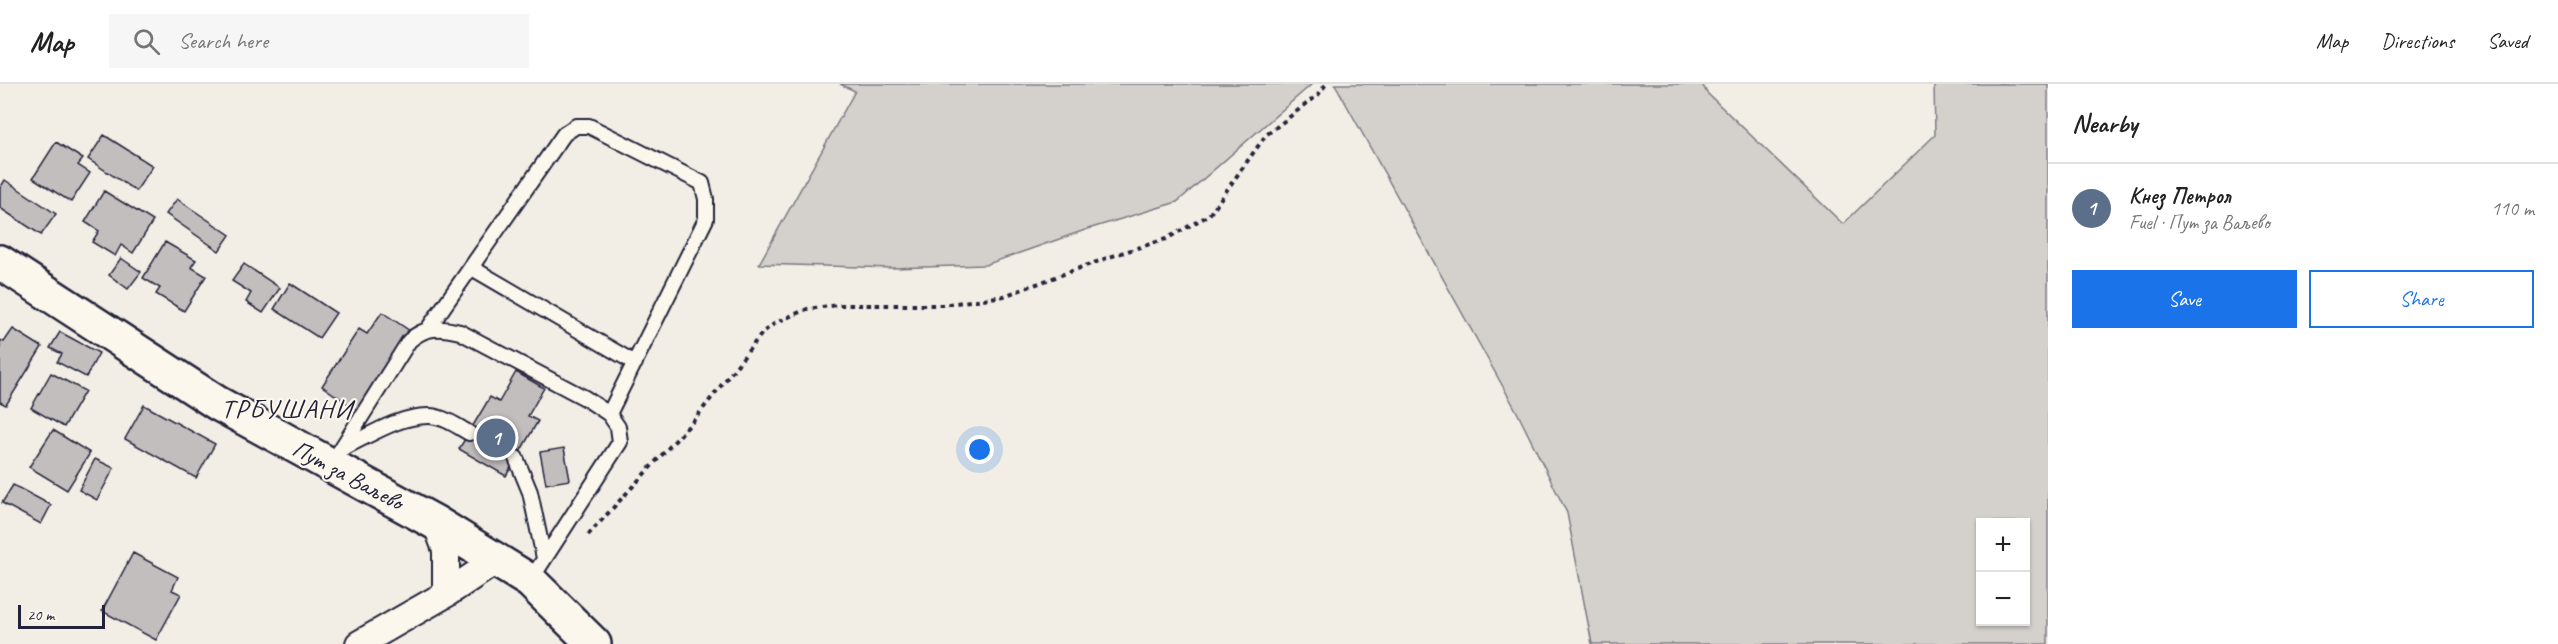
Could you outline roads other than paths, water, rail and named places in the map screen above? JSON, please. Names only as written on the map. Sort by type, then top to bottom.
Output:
[{"type":"main road","name":"Пут за Ваљево","points":[[0,262],[217,403],[335,458],[497,560],[537,570],[594,644]]},
{"type":"street","points":[[436,523],[446,550],[446,594]]},
{"type":"street","points":[[359,644],[446,594],[497,560]]},
{"type":"lane","points":[[428,329],[564,134],[576,126],[589,126],[702,183],[706,199],[706,219],[609,414]]},
{"type":"lane","points":[[472,268],[635,363]]},
{"type":"lane","points":[[335,458],[409,341],[416,334],[428,329],[441,327],[460,332],[585,398],[609,414],[618,427],[620,442],[537,570]]},
{"type":"lane","points":[[335,458],[398,422],[430,416],[452,422],[469,433]]},
{"type":"lane","points":[[516,458],[530,492],[537,570]]},
{"type":"place","name":"Кнез Петрол","points":[[496,438]]},
{"type":"district","name":"ТРБУШАНИ","points":[[287,409]]}]
